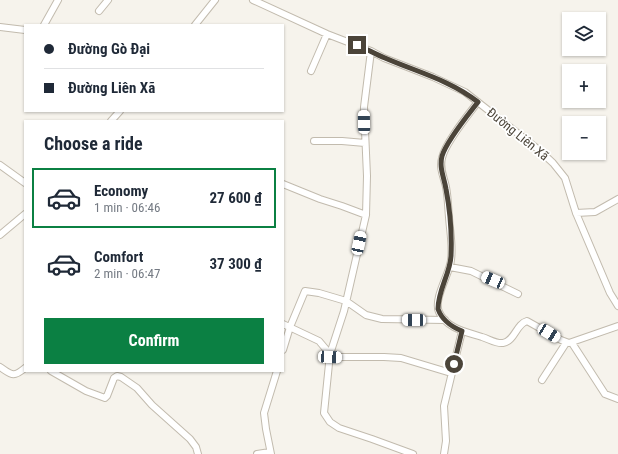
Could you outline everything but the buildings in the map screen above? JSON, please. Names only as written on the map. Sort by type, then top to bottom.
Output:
[{"type":"street","points":[[45,24],[58,0]]},
{"type":"street","points":[[99,11],[108,0]]},
{"type":"street","points":[[196,24],[215,0]]},
{"type":"street","name":"Đường Liên Xã","points":[[253,0],[327,34],[448,83],[465,92],[539,150],[553,163],[564,178],[576,213],[617,301]]},
{"type":"street","points":[[0,27],[24,30]]},
{"type":"street","points":[[311,71],[327,34]]},
{"type":"street","points":[[371,51],[365,95],[367,176],[366,215],[346,301],[330,356],[324,413],[330,422],[339,428],[413,454]]},
{"type":"street","points":[[478,102],[448,143],[444,151],[441,164],[441,171],[446,187],[452,243],[450,267],[441,290],[438,307],[439,313],[454,328],[501,343],[509,340],[522,323],[527,321],[569,343],[605,394],[618,399]]},
{"type":"street","points":[[112,120],[119,112]]},
{"type":"street","points":[[314,141],[365,143]]},
{"type":"street","points":[[0,165],[24,182]]},
{"type":"street","points":[[284,184],[366,215]]},
{"type":"street","points":[[576,213],[595,212],[618,199]]},
{"type":"street","points":[[0,235],[24,217]]},
{"type":"street","points":[[450,267],[470,271],[518,294]]},
{"type":"street","points":[[284,347],[290,327],[305,291],[319,293],[346,301],[366,315],[382,319],[445,320]]},
{"type":"street","points":[[284,324],[319,341],[330,356]]},
{"type":"street","points":[[542,380],[569,343],[618,326]]},
{"type":"street","points":[[444,454],[446,432],[444,406],[462,331]]},
{"type":"street","points":[[330,356],[401,358],[451,373]]},
{"type":"street","points":[[0,367],[11,375],[14,375],[24,369]]},
{"type":"street","points":[[53,372],[86,391],[105,398],[114,378],[117,376],[134,384],[152,405],[190,439],[196,447],[198,454]]},
{"type":"street","points":[[257,454],[270,453],[264,413],[277,372]]},
{"type":"route","points":[[357,45],[384,58],[448,83],[465,92],[478,102],[448,143],[442,157],[441,164],[441,171],[446,187],[452,253],[450,267],[441,290],[438,309],[439,313],[445,320],[454,328],[462,331],[454,364]]}]
